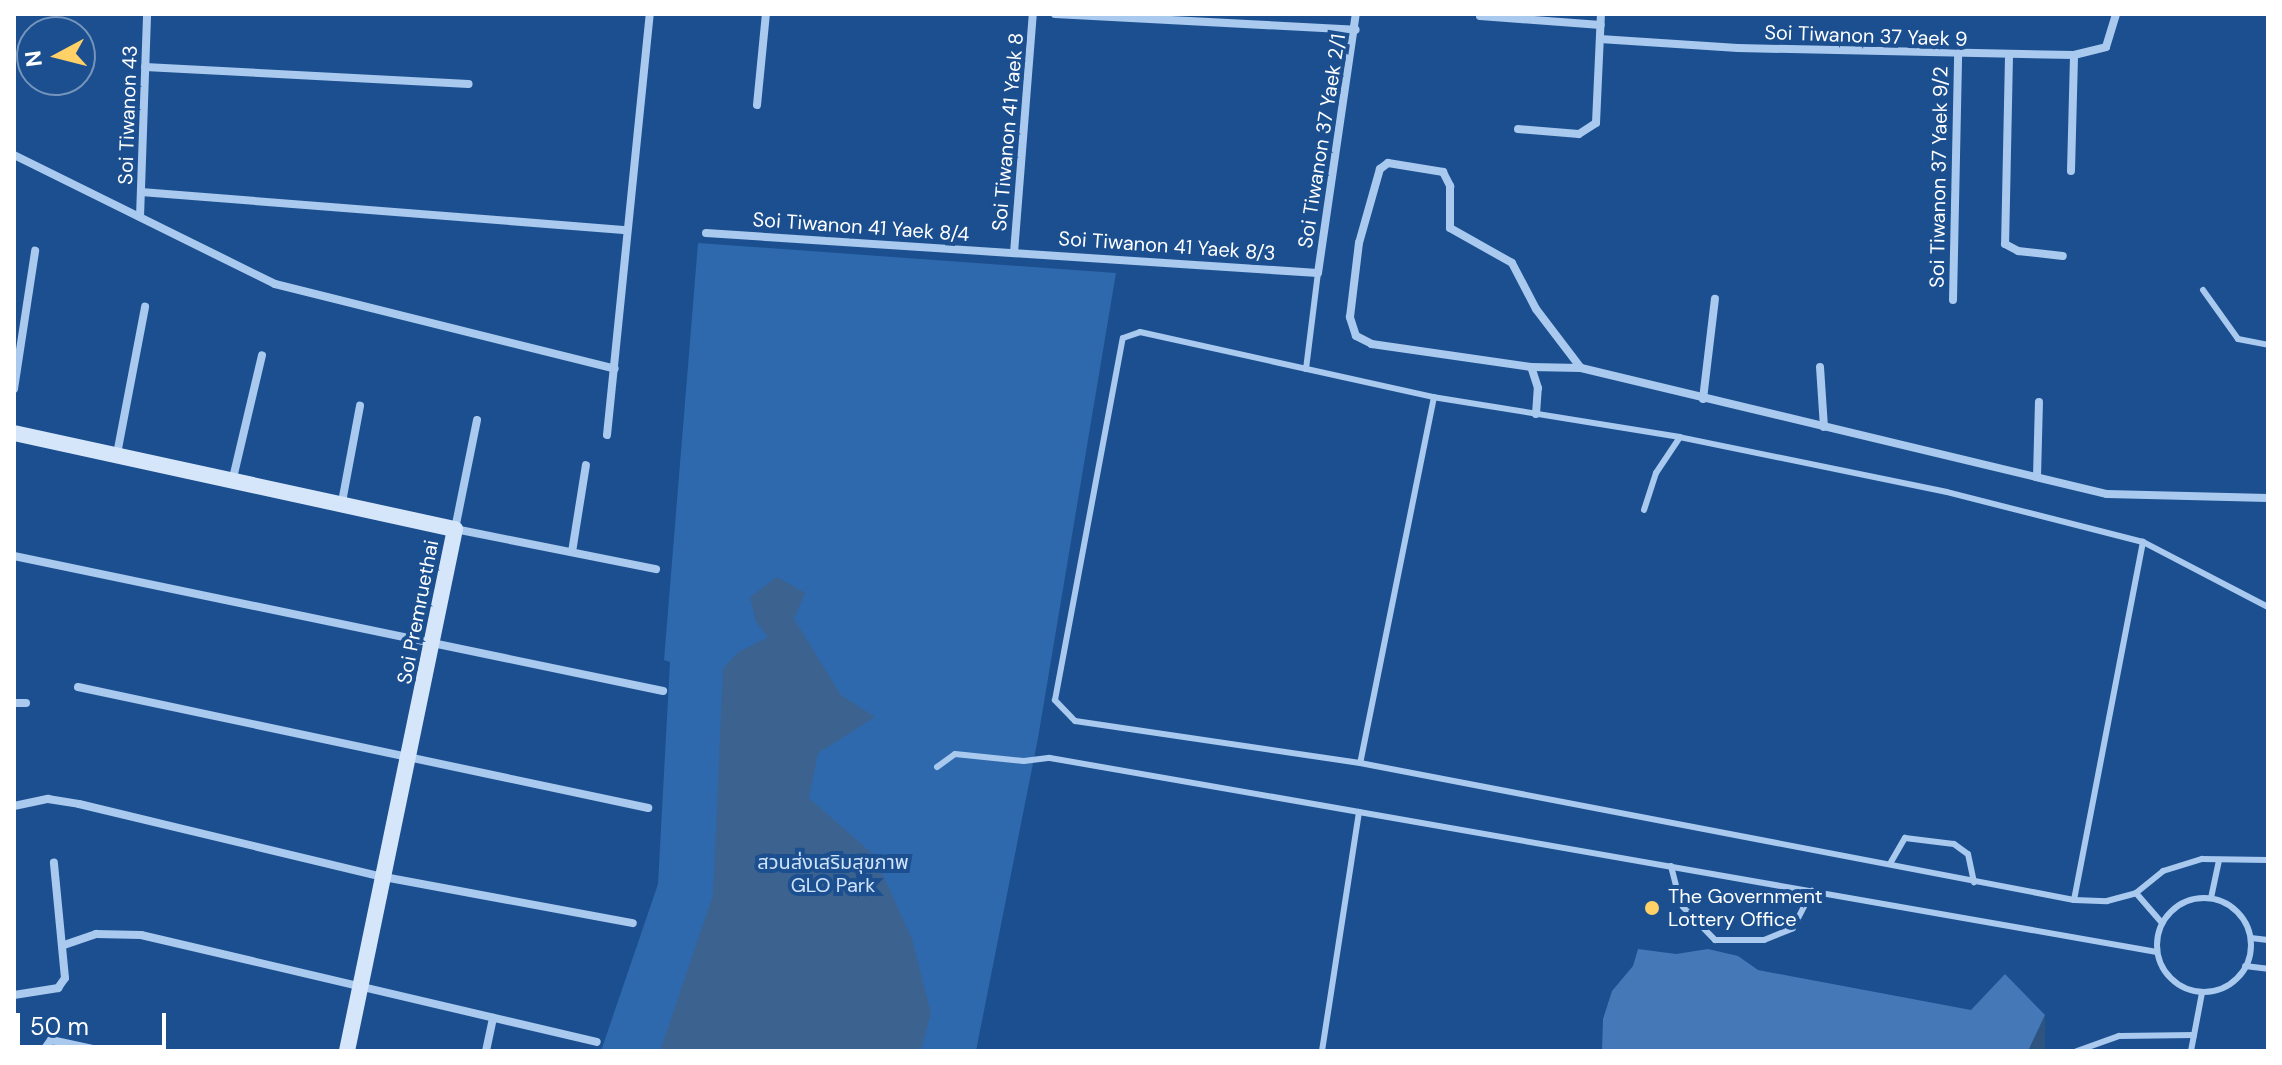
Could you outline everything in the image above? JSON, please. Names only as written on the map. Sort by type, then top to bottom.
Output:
[{"type":"street","name":"Soi Tiwanon 43","points":[[140,217],[147,14]]},
{"type":"street","points":[[607,435],[650,14]]},
{"type":"street","points":[[757,105],[766,14]]},
{"type":"street","name":"Soi Tiwanon 41 Yaek 8","points":[[1014,253],[1033,14]]},
{"type":"street","points":[[1055,14],[1356,30]]},
{"type":"street","name":"Soi Tiwanon 37 Yaek 2/1","points":[[1318,273],[1356,14]]},
{"type":"street","points":[[1518,129],[1579,134],[1596,123],[1601,14]]},
{"type":"street","name":"Soi Tiwanon 37 Yaek 9","points":[[1600,39],[2009,56],[2074,55],[2106,47],[2116,24],[2116,14]]},
{"type":"street","points":[[1480,16],[1601,25]]},
{"type":"street","name":"Soi Tiwanon 37 Yaek 9/2","points":[[1953,300],[1958,54]]},
{"type":"street","points":[[2071,171],[2074,55]]},
{"type":"street","points":[[2009,56],[2005,244],[2018,251],[2063,256]]},
{"type":"street","points":[[145,67],[469,84]]},
{"type":"street","points":[[14,155],[275,284],[615,369]]},
{"type":"street","points":[[1581,368],[1536,309],[1512,263],[1450,228],[1450,186],[1443,172],[1388,163],[1375,178],[1359,243],[1350,317],[1356,336],[1372,344],[1531,367],[1581,368],[2037,477],[2146,498],[2268,498]]},
{"type":"street","points":[[141,192],[627,230]]},
{"type":"street","name":"Soi Tiwanon 41 Yaek 8/4","points":[[706,233],[1014,253]]},
{"type":"street","points":[[14,389],[35,251]]},
{"type":"street","name":"Soi Tiwanon 41 Yaek 8/3","points":[[1014,253],[1318,273]]},
{"type":"street","points":[[1703,399],[1715,299]]},
{"type":"street","points":[[117,454],[145,307]]},
{"type":"street","points":[[233,478],[262,355]]},
{"type":"street","points":[[1531,367],[1538,388],[1536,414]]},
{"type":"street","points":[[1820,367],[1824,427]]},
{"type":"street","points":[[2037,477],[2039,402]]},
{"type":"street","points":[[342,502],[360,406]]},
{"type":"street","points":[[477,420],[455,529],[656,569]]},
{"type":"street","name":"Soi Premruethai","points":[[14,433],[233,478],[455,529],[347,1051]]},
{"type":"street","points":[[572,552],[586,465]]},
{"type":"street","points":[[14,556],[663,691]]},
{"type":"street","points":[[78,687],[409,760],[648,808]]},
{"type":"street","points":[[14,703],[26,703]]},
{"type":"street","points":[[14,806],[48,799],[79,804],[384,877],[633,923]]},
{"type":"street","points":[[14,995],[58,988],[65,978],[54,863]]},
{"type":"street","points":[[64,945],[96,934],[141,935],[597,1042]]},
{"type":"street","points":[[486,1051],[493,1018]]},
{"type":"street","points":[[43,1051],[51,1040],[102,1051]]},
{"type":"lane","points":[[1306,369],[1318,273]]},
{"type":"lane","points":[[2203,290],[2238,339],[2268,345]]},
{"type":"lane","points":[[2268,607],[2143,542],[1947,492],[1680,437],[1434,397],[1140,332],[1123,338],[1055,700],[1075,721],[1360,763],[1891,862],[1974,882],[2074,900],[2107,901],[2136,893],[2163,871],[2202,859],[2268,860]]},
{"type":"lane","points":[[1360,763],[1434,397]]},
{"type":"lane","points":[[1644,510],[1656,473],[1680,437]]},
{"type":"lane","points":[[2074,900],[2143,542]]},
{"type":"lane","points":[[937,767],[955,754],[1024,761],[1050,758],[2157,952]]},
{"type":"lane","points":[[1322,1051],[1359,812]]},
{"type":"lane","points":[[1891,862],[1905,838],[1954,844],[1968,854],[1974,882]]},
{"type":"lane","points":[[2211,898],[2219,860]]},
{"type":"lane","points":[[1671,866],[1681,905],[1715,940],[1764,940],[1793,928],[1812,891]]},
{"type":"lane","points":[[2136,893],[2162,923]]},
{"type":"lane","points":[[2211,898],[2237,911],[2251,938],[2245,966],[2233,983],[2202,993],[2172,980],[2157,952],[2162,923],[2183,903],[2211,898]]},
{"type":"lane","points":[[2251,938],[2268,940]]},
{"type":"lane","points":[[2245,966],[2268,969]]},
{"type":"lane","points":[[2191,1051],[2202,993]]},
{"type":"lane","points":[[2077,1051],[2119,1036],[2194,1035]]},
{"type":"green space","name":"สวนส่งเสริมสุขภาพ GLO Park","points":[[698,243],[1116,273],[1038,738],[976,1051],[601,1051],[658,884],[670,662],[664,660]]},
{"type":"shaded area","points":[[777,577],[805,593],[794,619],[841,695],[875,717],[818,753],[809,798],[874,855],[912,939],[931,1013],[921,1051],[660,1051],[713,895],[723,669],[737,653],[768,637],[756,622],[750,597]]},
{"type":"building","points":[[1638,949],[1676,954],[1708,949],[1738,956],[1758,970],[1971,1010],[2005,974],[2045,1015],[2028,1051],[1602,1051],[1603,1019],[1612,991],[1633,966]]},
{"type":"place","name":"The Government Lottery Office","points":[[1652,908]]}]
